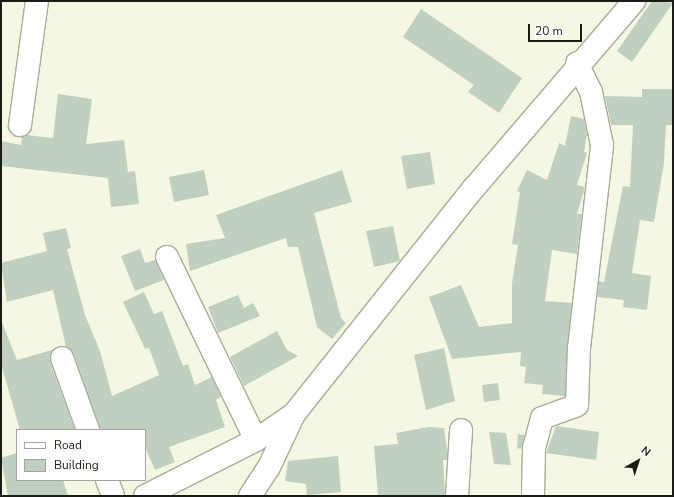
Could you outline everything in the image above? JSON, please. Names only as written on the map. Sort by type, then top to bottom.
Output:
[{"type":"street","points":[[20,125],[37,1]]},
{"type":"street","points":[[250,496],[270,467],[294,414],[577,63],[634,1]]},
{"type":"street","points":[[533,496],[534,448],[542,418],[577,405],[579,348],[602,144],[591,92],[577,63]]},
{"type":"street","points":[[167,257],[256,440]]},
{"type":"street","points":[[62,358],[88,429]]},
{"type":"street","points":[[145,496],[256,440],[294,414]]},
{"type":"street","points":[[458,496],[461,430]]},
{"type":"street","points":[[107,481],[112,496]]},
{"type":"building","points":[[652,1],[673,3],[632,62],[617,51]]},
{"type":"building","points":[[421,9],[522,78],[499,113],[468,92],[474,85],[403,37]]},
{"type":"building","points":[[642,89],[673,89],[673,125],[666,125],[664,163],[654,222],[640,220],[632,273],[651,276],[647,310],[623,307],[624,300],[597,297],[599,281],[604,282],[623,186],[630,187],[633,125],[611,125],[605,96],[642,97]]},
{"type":"building","points":[[58,94],[92,99],[86,144],[124,140],[128,172],[135,171],[139,204],[111,207],[108,178],[1,166],[1,141],[21,145],[22,137],[27,135],[53,138]]},
{"type":"building","points":[[571,116],[584,119],[587,135],[584,152],[587,153],[577,185],[585,187],[577,214],[582,214],[577,254],[552,250],[545,301],[572,303],[565,396],[542,394],[543,385],[524,383],[526,367],[520,366],[521,352],[452,359],[429,297],[461,285],[479,327],[512,323],[512,283],[518,245],[512,244],[520,192],[517,191],[527,170],[547,180],[559,143],[565,146]]},
{"type":"building","points":[[430,152],[435,184],[407,189],[401,156]]},
{"type":"building","points":[[204,170],[209,195],[174,202],[169,177]]},
{"type":"building","points":[[342,170],[352,202],[314,213],[341,318],[346,323],[332,339],[317,327],[298,247],[288,247],[286,238],[190,271],[186,244],[225,238],[216,215]]},
{"type":"building","points":[[393,226],[400,261],[374,267],[366,231]]},
{"type":"building","points":[[66,228],[71,248],[67,249],[85,315],[100,351],[112,396],[159,375],[149,348],[145,349],[123,302],[144,292],[154,314],[162,311],[183,366],[188,364],[195,385],[212,377],[221,397],[216,400],[225,427],[169,447],[175,462],[155,470],[146,449],[146,429],[100,429],[74,354],[66,347],[53,290],[7,302],[1,263],[47,251],[43,233]]},
{"type":"building","points":[[140,249],[145,263],[155,260],[164,280],[135,291],[121,256]]},
{"type":"building","points":[[238,295],[244,308],[253,303],[260,316],[218,333],[208,307]]},
{"type":"building","points":[[1,320],[17,360],[52,350],[50,362],[75,429],[20,429],[1,364]]},
{"type":"building","points":[[277,331],[287,350],[298,356],[244,386],[230,357]]},
{"type":"building","points":[[444,348],[455,401],[426,410],[414,355]]},
{"type":"building","points":[[498,383],[500,400],[484,402],[482,385]]},
{"type":"building","points":[[556,426],[599,432],[596,460],[546,453]]},
{"type":"building","points":[[429,427],[444,428],[447,449],[447,460],[443,460],[445,496],[378,496],[374,446],[398,444],[396,433]]},
{"type":"building","points":[[489,432],[506,433],[511,465],[494,464]]},
{"type":"building","points":[[518,434],[525,435],[521,449],[517,448]]},
{"type":"building","points":[[16,453],[16,481],[63,481],[68,496],[8,496],[1,458]]},
{"type":"building","points":[[338,456],[341,492],[307,495],[306,484],[285,481],[288,461]]}]
